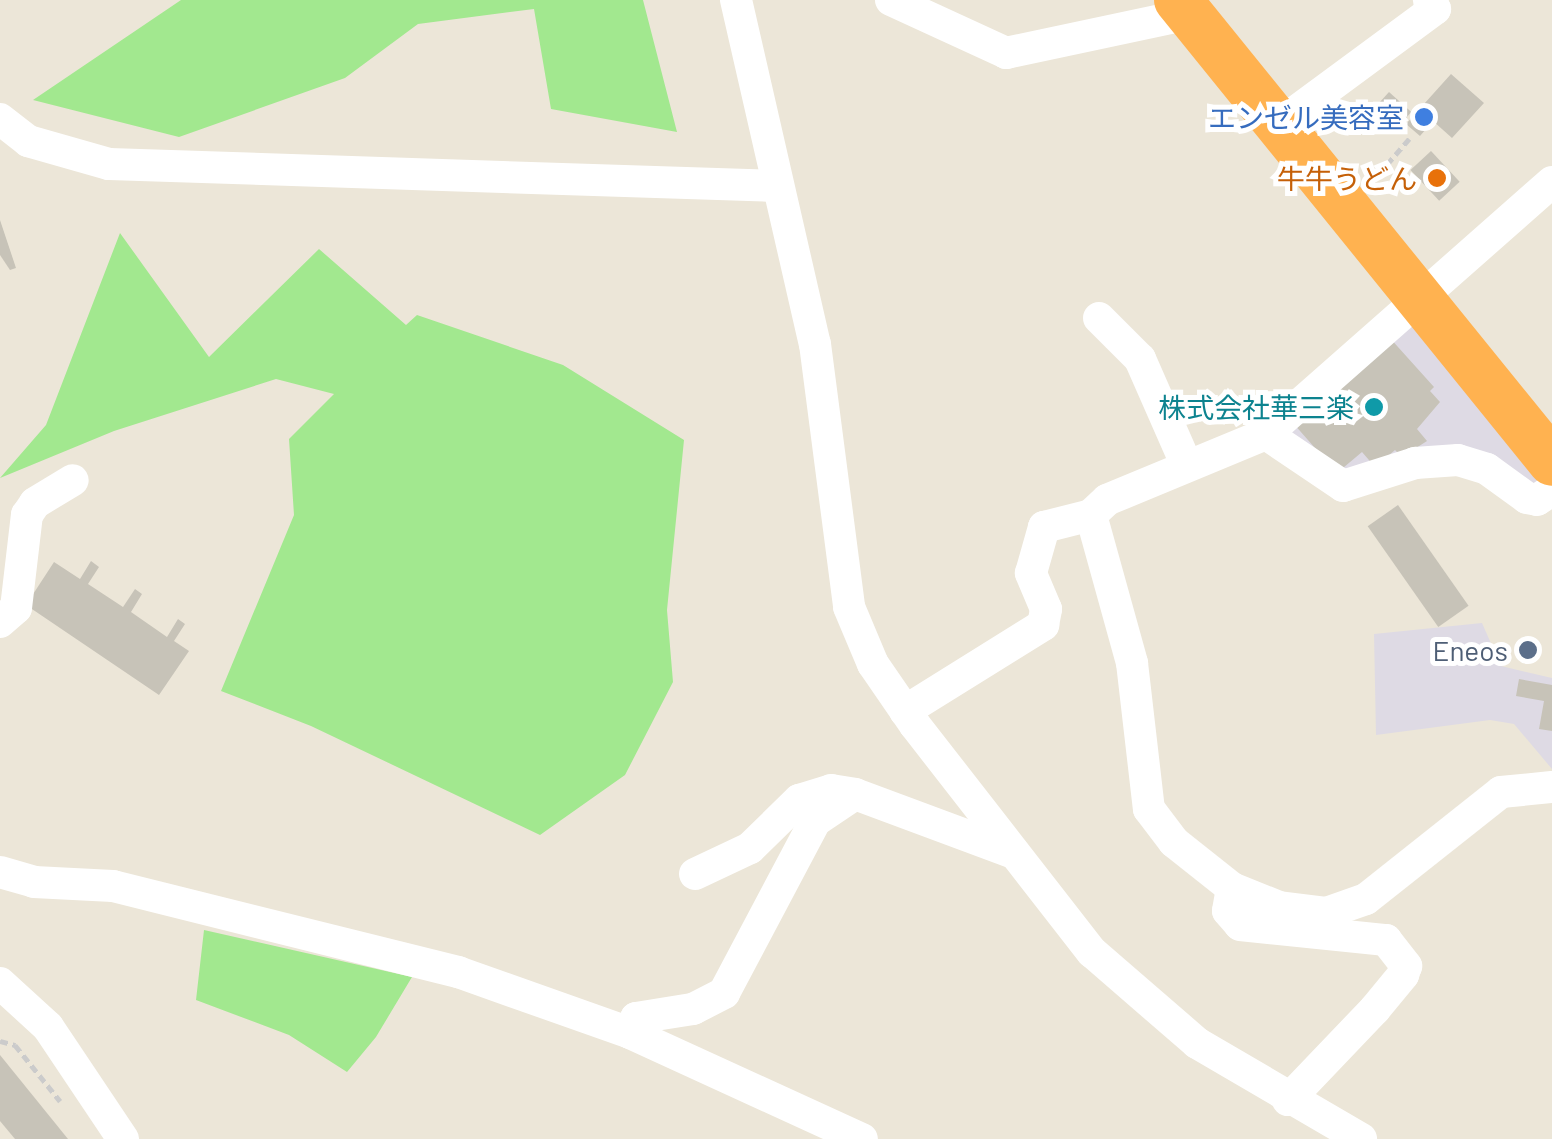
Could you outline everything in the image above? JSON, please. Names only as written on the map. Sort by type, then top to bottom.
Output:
[{"type":"highway","points":[[1184,7],[1552,462]]},
{"type":"street","points":[[736,0],[775,186],[799,262],[815,344],[850,607],[873,664],[1092,952],[1196,1042],[1288,1100],[1361,1139]]},
{"type":"street","points":[[891,0],[1006,53],[1184,7]]},
{"type":"street","points":[[1279,124],[1434,9],[1429,0]]},
{"type":"street","points":[[0,119],[28,141],[109,164],[775,186]]},
{"type":"street","points":[[905,711],[1043,625],[1046,610],[1031,572],[1044,526],[1090,515],[1107,500],[1266,434],[1552,182]]},
{"type":"street","points":[[1099,318],[1140,359],[1187,466]]},
{"type":"street","points":[[1266,434],[1343,486],[1415,463],[1458,460],[1486,469],[1527,498],[1537,500],[1552,490]]},
{"type":"street","points":[[0,622],[16,608],[27,514],[35,503],[72,480]]},
{"type":"street","points":[[1090,515],[1132,663],[1148,809],[1174,842],[1232,888],[1279,907],[1326,913],[1366,899],[1501,792],[1552,787]]},
{"type":"street","points":[[695,874],[750,848],[799,800],[832,790],[855,794],[1015,853]]},
{"type":"street","points":[[630,1033],[636,1018],[693,1009],[724,993],[815,820],[855,794]]},
{"type":"street","points":[[0,872],[34,882],[113,886],[458,972],[630,1033],[862,1139]]},
{"type":"street","points":[[1232,888],[1228,911],[1240,925],[1386,940],[1406,966],[1404,976],[1375,1009],[1288,1100]]},
{"type":"street","points":[[0,983],[48,1027],[123,1139]]},
{"type":"path","points":[[1348,208],[1409,139]]},
{"type":"path","points":[[0,1041],[15,1045],[69,1112]]},
{"type":"shaded area","name":"株式会社華三楽","points":[[1409,320],[1540,484],[1534,489],[1488,457],[1344,481],[1278,433]]},
{"type":"shaded area","points":[[1482,623],[1501,666],[1552,678],[1552,769],[1514,724],[1490,720],[1376,735],[1374,634]]},
{"type":"green space","points":[[181,0],[643,0],[677,132],[551,109],[534,9],[418,24],[345,78],[179,137],[33,100]]},
{"type":"green space","points":[[120,233],[209,357],[319,249],[406,325],[417,315],[563,365],[684,440],[667,610],[673,682],[625,775],[540,835],[311,726],[221,691],[294,515],[289,439],[334,394],[276,379],[114,431],[0,478],[46,425]]},
{"type":"green space","points":[[204,930],[412,977],[376,1037],[347,1072],[289,1035],[196,1000]]},
{"type":"building","points":[[1451,74],[1484,103],[1452,138],[1433,121],[1420,136],[1406,124]]},
{"type":"building","points":[[1389,92],[1411,112],[1394,131],[1372,111]]},
{"type":"building","name":"牛牛うどん","points":[[1431,151],[1460,182],[1439,201],[1411,170]]},
{"type":"building","points":[[0,220],[16,268],[10,270],[0,255]]},
{"type":"building","name":"株式会社華三楽","points":[[1389,337],[1434,387],[1430,391],[1440,402],[1417,429],[1427,441],[1402,457],[1395,450],[1375,467],[1362,452],[1337,473],[1293,423]]},
{"type":"building","points":[[1398,505],[1469,606],[1438,627],[1368,526]]},
{"type":"building","points":[[91,561],[99,567],[88,584],[123,607],[135,589],[142,594],[131,612],[167,637],[178,619],[185,624],[174,641],[189,651],[159,695],[26,605],[54,562],[80,579]]},
{"type":"building","points":[[1519,679],[1552,685],[1552,731],[1539,729],[1544,701],[1516,696]]},
{"type":"building","points":[[0,1055],[68,1139],[15,1139],[0,1121]]},
{"type":"place","name":"エンゼル美容室","points":[[1424,117]]},
{"type":"place","name":"牛牛うどん","points":[[1437,178]]},
{"type":"place","name":"株式会社華三楽","points":[[1374,407]]},
{"type":"place","name":"Eneos","points":[[1528,650]]}]
